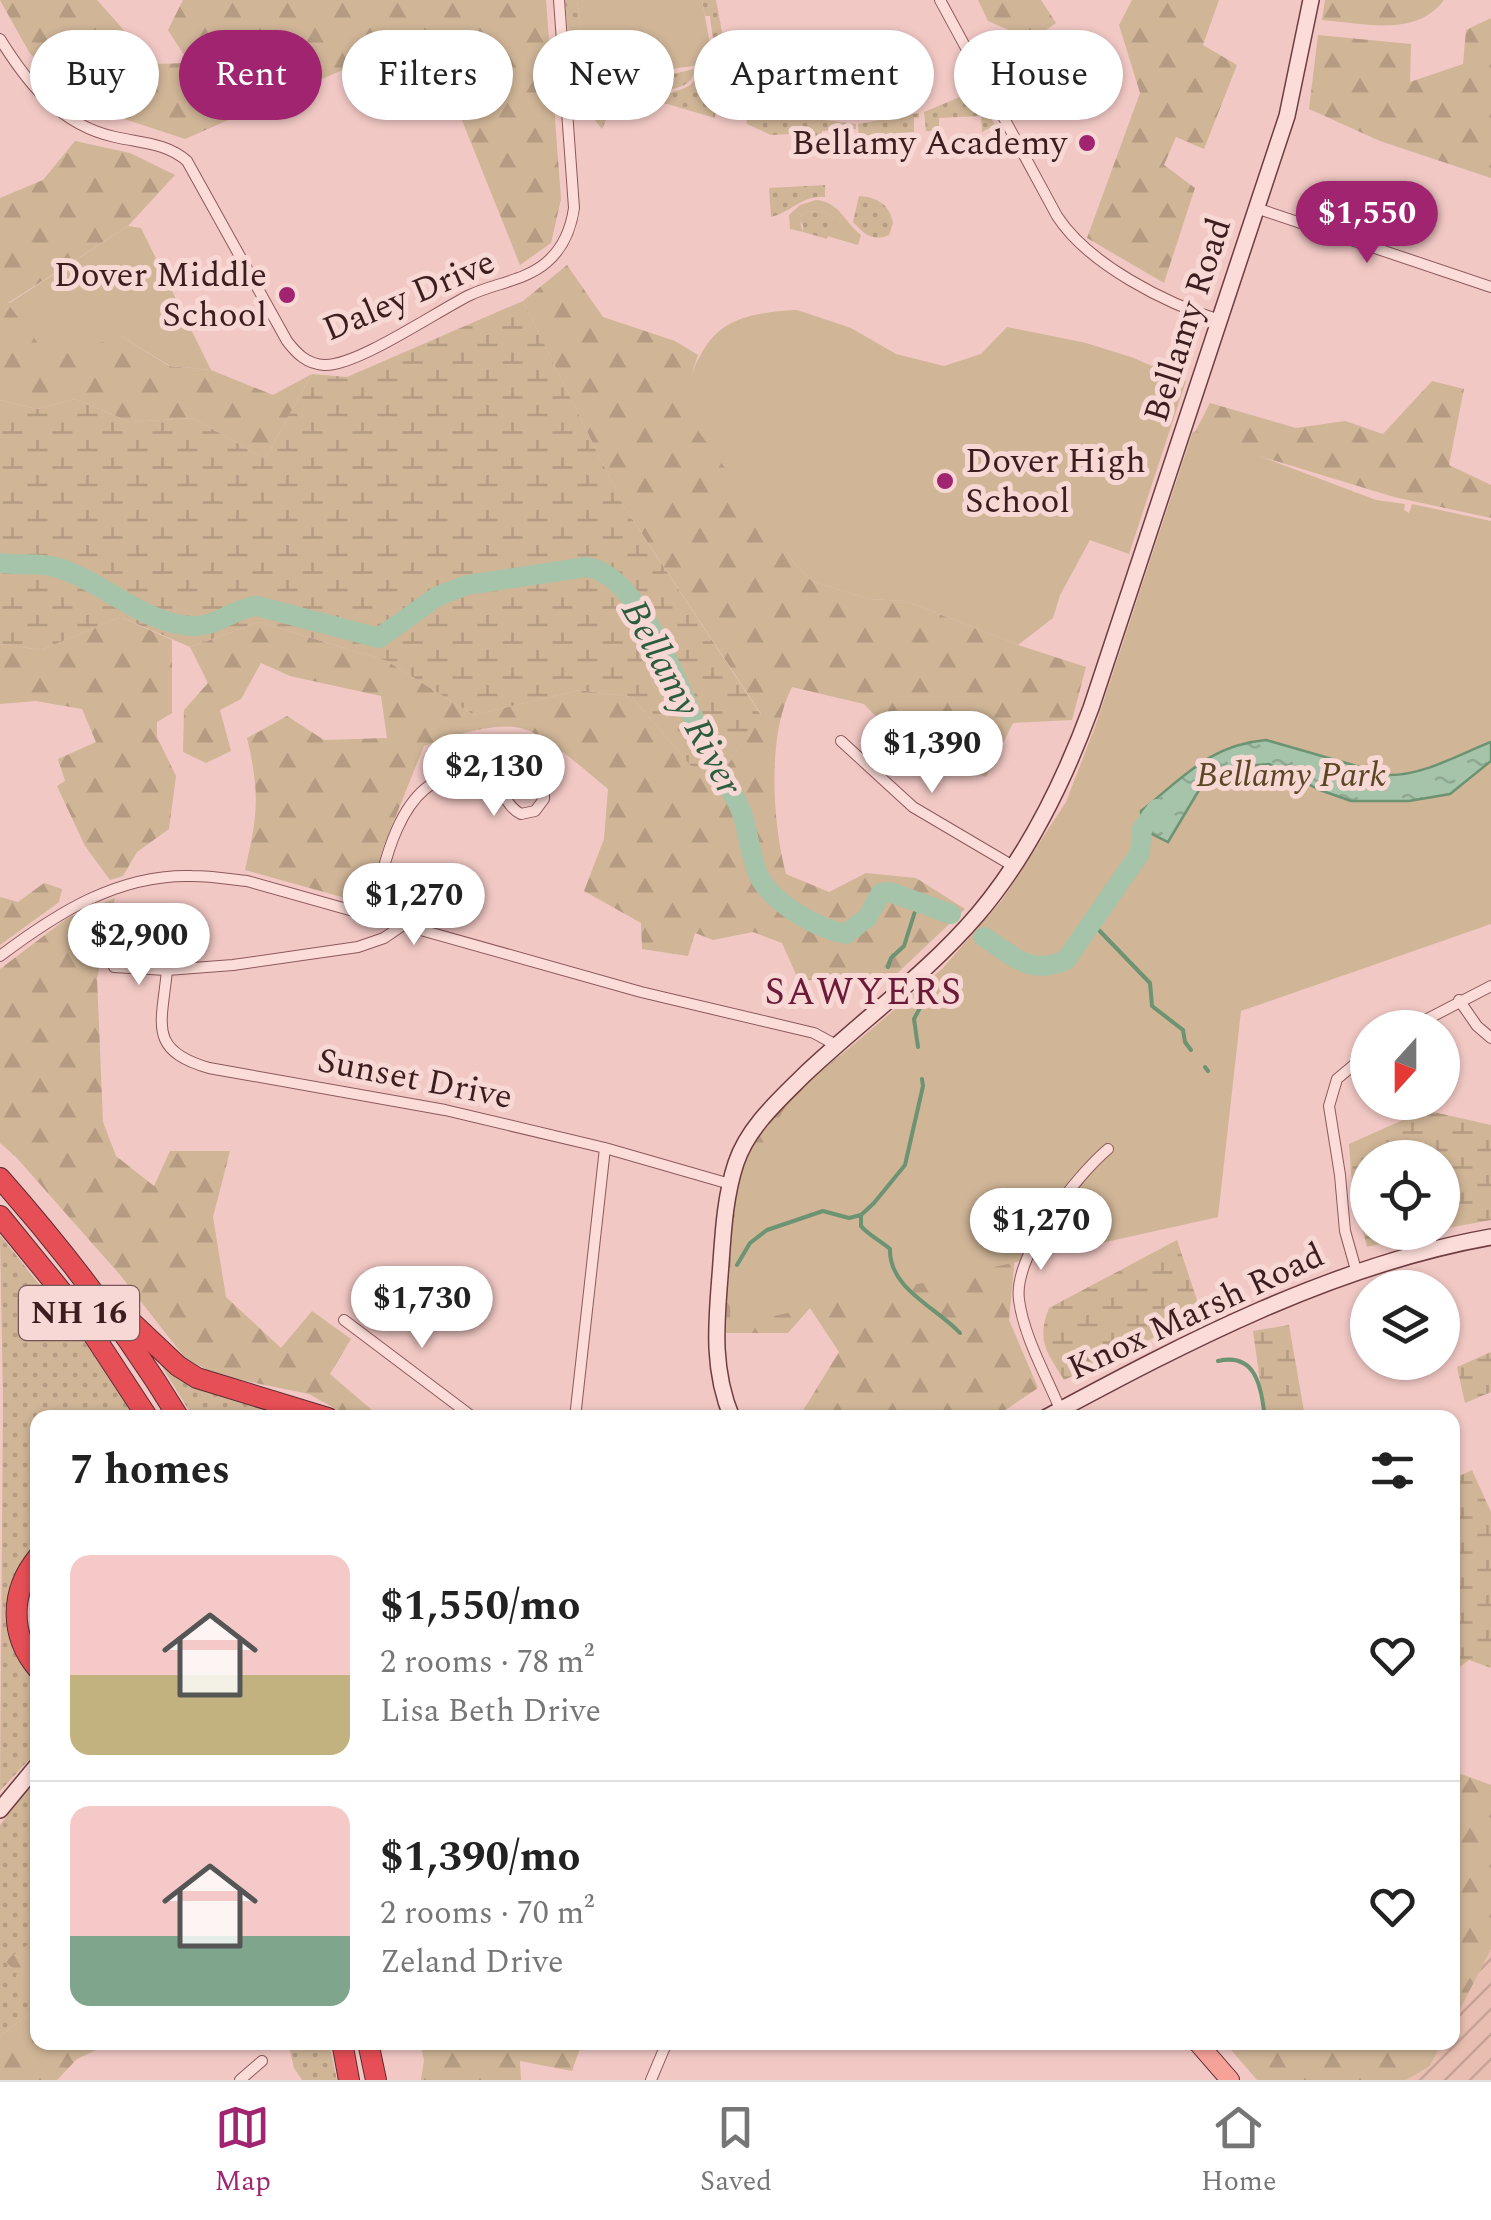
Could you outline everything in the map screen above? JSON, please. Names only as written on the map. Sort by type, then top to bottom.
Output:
[{"type":"highway","name":"NH 16","points":[[0,1178],[86,1279],[139,1353],[173,1410]]},
{"type":"highway","name":"NH 16","points":[[0,1216],[80,1314],[143,1410]]},
{"type":"highway","points":[[86,1279],[187,1372],[211,1384],[300,1410]]},
{"type":"highway","points":[[30,1569],[19,1588],[16,1610],[22,1646],[30,1658]]},
{"type":"highway","points":[[343,2050],[349,2080]]},
{"type":"highway","points":[[370,2050],[376,2080]]},
{"type":"main road","points":[[1204,2050],[1230,2080]]},
{"type":"street","name":"Daley Drive","points":[[0,39],[40,96],[64,115],[95,132],[164,147],[187,161],[287,341],[300,357],[326,365],[352,358],[470,295],[534,271],[560,248],[574,208],[560,0]]},
{"type":"street","points":[[940,0],[1058,216],[1080,246],[1124,276],[1220,320]]},
{"type":"street","name":"Bellamy Road","points":[[729,1410],[720,1383],[715,1346],[730,1184],[743,1147],[766,1114],[836,1045],[926,968],[979,913],[1041,820],[1076,748],[1288,116],[1311,0]]},
{"type":"street","points":[[1256,208],[1491,287]]},
{"type":"street","points":[[841,742],[913,807],[1013,866]]},
{"type":"street","points":[[373,916],[401,820],[416,795],[453,776],[493,782],[516,774],[536,776],[544,785],[544,800],[535,811],[522,814],[509,806],[493,782]]},
{"type":"street","points":[[0,956],[64,910],[109,890],[190,876],[248,881],[641,992],[814,1033],[836,1045]]},
{"type":"street","points":[[114,967],[166,970],[233,966],[358,947],[384,938],[403,924]]},
{"type":"street","name":"Sunset Drive","points":[[166,970],[163,1037],[169,1050],[181,1060],[445,1110],[605,1148],[730,1184]]},
{"type":"street","points":[[1442,1010],[1491,986]]},
{"type":"street","points":[[1459,1000],[1491,1038]]},
{"type":"street","points":[[1350,1068],[1337,1079],[1329,1106],[1345,1231],[1356,1270]]},
{"type":"street","points":[[577,1410],[605,1148]]},
{"type":"street","points":[[1052,1410],[1019,1298],[1022,1266],[1055,1212],[1093,1162],[1108,1149]]},
{"type":"street","name":"Knox Marsh Road","points":[[1356,1270],[1491,1237]]},
{"type":"street","name":"Knox Marsh Road","points":[[1061,1410],[1196,1340],[1350,1273]]},
{"type":"street","points":[[344,1320],[463,1410]]},
{"type":"street","points":[[0,1810],[30,1774]]},
{"type":"street","points":[[652,2080],[663,2050]]},
{"type":"street","points":[[240,2080],[262,2061]]},
{"type":"shaded area","points":[[1491,1949],[1491,2080],[1406,2080],[1430,2066],[1438,2050],[1460,2050],[1460,2009]]},
{"type":"green space","points":[[0,0],[97,0],[124,30],[30,30],[29,52]]},
{"type":"green space","points":[[183,0],[546,0],[548,30],[533,30],[533,120],[555,120],[561,199],[551,243],[520,265],[462,120],[513,120],[513,30],[342,30],[342,70],[322,79],[322,30],[179,30],[179,47],[168,30]]},
{"type":"green space","points":[[565,0],[577,0],[581,30],[568,30]]},
{"type":"green space","points":[[577,0],[702,0],[707,30],[694,30],[694,66],[674,69],[674,30],[581,30]]},
{"type":"green space","points":[[702,0],[716,0],[722,30],[712,30],[710,16],[705,16]]},
{"type":"green space","points":[[978,0],[1041,0],[1056,23],[1046,30],[1009,30],[988,21]]},
{"type":"green space","points":[[1132,0],[1219,0],[1203,45],[1237,65],[1204,149],[1176,137],[1164,165],[1195,188],[1164,283],[1087,238],[1140,93],[1119,25]]},
{"type":"green space","points":[[1325,0],[1444,0],[1419,20],[1371,25],[1322,20]]},
{"type":"green space","points":[[1491,18],[1491,178],[1380,141],[1309,109],[1318,35],[1411,44],[1410,82],[1463,64],[1466,30]]},
{"type":"green space","points":[[179,63],[179,120],[228,120],[185,139],[127,120],[159,120],[159,64]]},
{"type":"green space","points":[[694,69],[689,82],[674,89],[674,74]]},
{"type":"green space","points":[[693,82],[694,112],[674,106],[674,91]]},
{"type":"green space","points":[[954,99],[954,117],[939,118],[939,131],[926,131],[925,120],[934,120],[934,108]]},
{"type":"green space","points":[[747,120],[825,120],[856,124],[856,129],[822,131],[822,142],[794,143],[793,134],[771,135],[747,124]]},
{"type":"green space","points":[[914,120],[914,132],[895,133],[894,138],[859,140],[858,124]]},
{"type":"green space","points":[[981,120],[992,120],[995,125],[982,132]]},
{"type":"green space","points":[[75,141],[130,153],[175,175],[128,226],[8,303],[121,336],[169,366],[211,370],[273,395],[312,374],[265,459],[193,418],[130,422],[75,399],[37,409],[0,400],[0,198],[43,180]]},
{"type":"green space","points":[[825,185],[825,197],[810,199],[771,217],[769,188]]},
{"type":"green space","points":[[859,196],[877,200],[886,207],[893,223],[889,235],[869,236],[853,222]]},
{"type":"green space","points":[[816,200],[831,204],[841,213],[861,235],[858,245],[827,236],[834,217],[820,211],[805,212],[799,218],[803,232],[790,229],[789,215],[800,205]]},
{"type":"green space","points":[[820,211],[834,217],[827,239],[803,232],[798,219],[805,212]]},
{"type":"green space","points":[[128,226],[141,228],[211,370],[170,366],[121,336],[50,359],[8,304]]},
{"type":"green space","points":[[567,265],[603,317],[675,341],[698,355],[681,406],[795,564],[812,581],[868,599],[906,601],[1086,667],[1072,720],[1013,723],[986,777],[899,741],[864,704],[792,687],[779,729],[774,779],[786,874],[829,892],[866,873],[916,878],[965,909],[887,983],[848,976],[799,981],[782,943],[753,932],[713,940],[695,933],[688,956],[642,949],[641,923],[584,891],[604,839],[608,789],[556,747],[524,729],[487,728],[424,746],[383,848],[367,904],[245,870],[256,804],[247,738],[287,716],[324,740],[387,738],[381,696],[290,676],[261,663],[241,699],[220,710],[231,751],[206,763],[183,752],[184,710],[208,683],[190,647],[259,622],[387,661],[474,715],[580,690],[632,697],[691,766],[721,775],[761,714],[623,505],[523,301]]},
{"type":"green space","points":[[523,301],[623,505],[761,715],[720,776],[691,766],[632,697],[580,690],[474,715],[387,661],[259,622],[190,647],[121,617],[41,650],[0,644],[0,400],[37,409],[75,399],[130,422],[193,418],[265,459],[312,374],[347,377]]},
{"type":"green space","points":[[797,310],[851,328],[896,354],[944,366],[981,354],[1007,327],[1086,343],[1134,358],[1186,381],[1129,554],[1090,540],[1060,595],[1053,618],[1018,645],[906,601],[868,599],[812,581],[795,564],[680,406],[697,361],[718,332],[748,317]]},
{"type":"green space","points":[[1432,381],[1464,389],[1449,465],[1491,485],[1491,518],[1394,497],[1193,436],[1210,403],[1296,428],[1345,421],[1383,434]]},
{"type":"green space","name":"Bellamy Park","points":[[1193,431],[1376,500],[1405,504],[1404,510],[1409,513],[1412,504],[1491,521],[1491,924],[1241,1011],[1218,1217],[730,1326],[731,1250],[737,1200],[747,1170],[791,1098],[943,968],[1002,900],[1066,802],[1095,727]]},
{"type":"green space","points":[[121,617],[172,640],[172,713],[157,722],[157,737],[176,776],[169,829],[137,852],[123,876],[110,880],[85,846],[57,786],[65,781],[58,759],[96,742],[82,709],[36,701],[0,704],[0,644],[41,650]]},
{"type":"green space","points":[[44,883],[62,889],[59,902],[0,945],[0,897],[18,902]]},
{"type":"green space","points":[[115,898],[97,978],[103,1122],[116,1156],[154,1186],[170,1151],[230,1151],[213,1217],[226,1297],[281,1348],[312,1311],[351,1339],[330,1374],[372,1410],[338,1410],[309,1394],[217,1375],[185,1358],[121,1276],[0,1143],[0,969],[66,919]]},
{"type":"green space","points":[[869,1032],[1015,1257],[1009,1320],[1038,1388],[1005,1410],[803,1410],[839,1352],[810,1308],[788,1333],[726,1333],[730,1232],[739,1183],[768,1122],[809,1081]]},
{"type":"green space","points":[[1460,1118],[1491,1125],[1491,1220],[1460,1226],[1460,1140],[1358,1140],[1403,1120]]},
{"type":"green space","points":[[0,1235],[84,1341],[130,1410],[30,1410],[30,1558],[16,1578],[30,1645],[30,1759],[0,1791]]},
{"type":"green space","points":[[1177,1240],[1202,1315],[1064,1380],[1048,1354],[1044,1338],[1049,1308]]},
{"type":"green space","points":[[1289,1325],[1304,1410],[1264,1410],[1253,1331]]},
{"type":"green space","points":[[1491,1352],[1491,1392],[1465,1403],[1460,1366]]},
{"type":"green space","points":[[161,1365],[199,1389],[278,1410],[189,1410]]},
{"type":"green space","points":[[1472,1470],[1491,1512],[1491,1668],[1469,1660],[1460,1667],[1460,1476]]},
{"type":"green space","points":[[1460,1774],[1491,1785],[1491,1949],[1460,2009]]},
{"type":"green space","points":[[30,1785],[30,1950],[17,1972],[30,1994],[30,2013],[0,2036],[0,1825]]},
{"type":"green space","points":[[30,1943],[30,1994],[14,1986],[17,1972],[5,1961]]},
{"type":"green space","points":[[30,2013],[30,2050],[96,2050],[77,2059],[57,2080],[0,2080],[0,2036]]},
{"type":"green space","points":[[290,2050],[331,2050],[337,2080],[302,2080]]},
{"type":"green space","points":[[422,2050],[580,2050],[572,2071],[520,2061],[521,2080],[421,2080]]},
{"type":"green space","points":[[1231,2050],[1438,2050],[1430,2066],[1406,2080],[1257,2080]]},
{"type":"water","points":[[1266,740],[1388,775],[1427,768],[1491,742],[1491,761],[1450,794],[1409,801],[1351,801],[1269,764],[1234,767],[1202,785],[1168,842],[1142,829],[1141,811],[1198,765],[1228,749]]},
{"type":"waterway","name":"Bellamy River","points":[[0,563],[55,567],[173,623],[200,626],[257,606],[379,638],[438,596],[467,585],[586,567],[606,575],[625,591],[643,615],[674,673],[706,748],[740,807],[759,876],[774,896],[810,921],[846,934],[867,918],[881,893],[890,892],[951,914]]},
{"type":"waterway","name":"Bellamy River","points":[[984,937],[1032,965],[1066,960],[1140,853],[1142,829],[1157,809]]},
{"type":"waterway","points":[[888,967],[891,958],[904,946],[918,902]]},
{"type":"waterway","points":[[1093,924],[1150,983],[1152,1006],[1183,1030],[1191,1050]]},
{"type":"waterway","points":[[918,1047],[914,1019],[922,1004],[922,994]]},
{"type":"waterway","points":[[1205,1067],[1208,1071]]},
{"type":"waterway","points":[[737,1265],[750,1243],[767,1230],[823,1211],[849,1218],[861,1215],[874,1203],[905,1165],[922,1079]]},
{"type":"waterway","points":[[861,1215],[861,1226],[890,1249],[892,1263],[905,1286],[960,1333]]},
{"type":"waterway","points":[[1218,1361],[1231,1360],[1249,1367],[1259,1384],[1264,1410]]},
{"type":"place","name":"Bellamy Academy","points":[[1087,143]]},
{"type":"place","name":"Dover Middle School","points":[[287,295]]},
{"type":"place","name":"Dover High School","points":[[945,481]]},
{"type":"district","name":"SAWYERS","points":[[864,993]]}]
